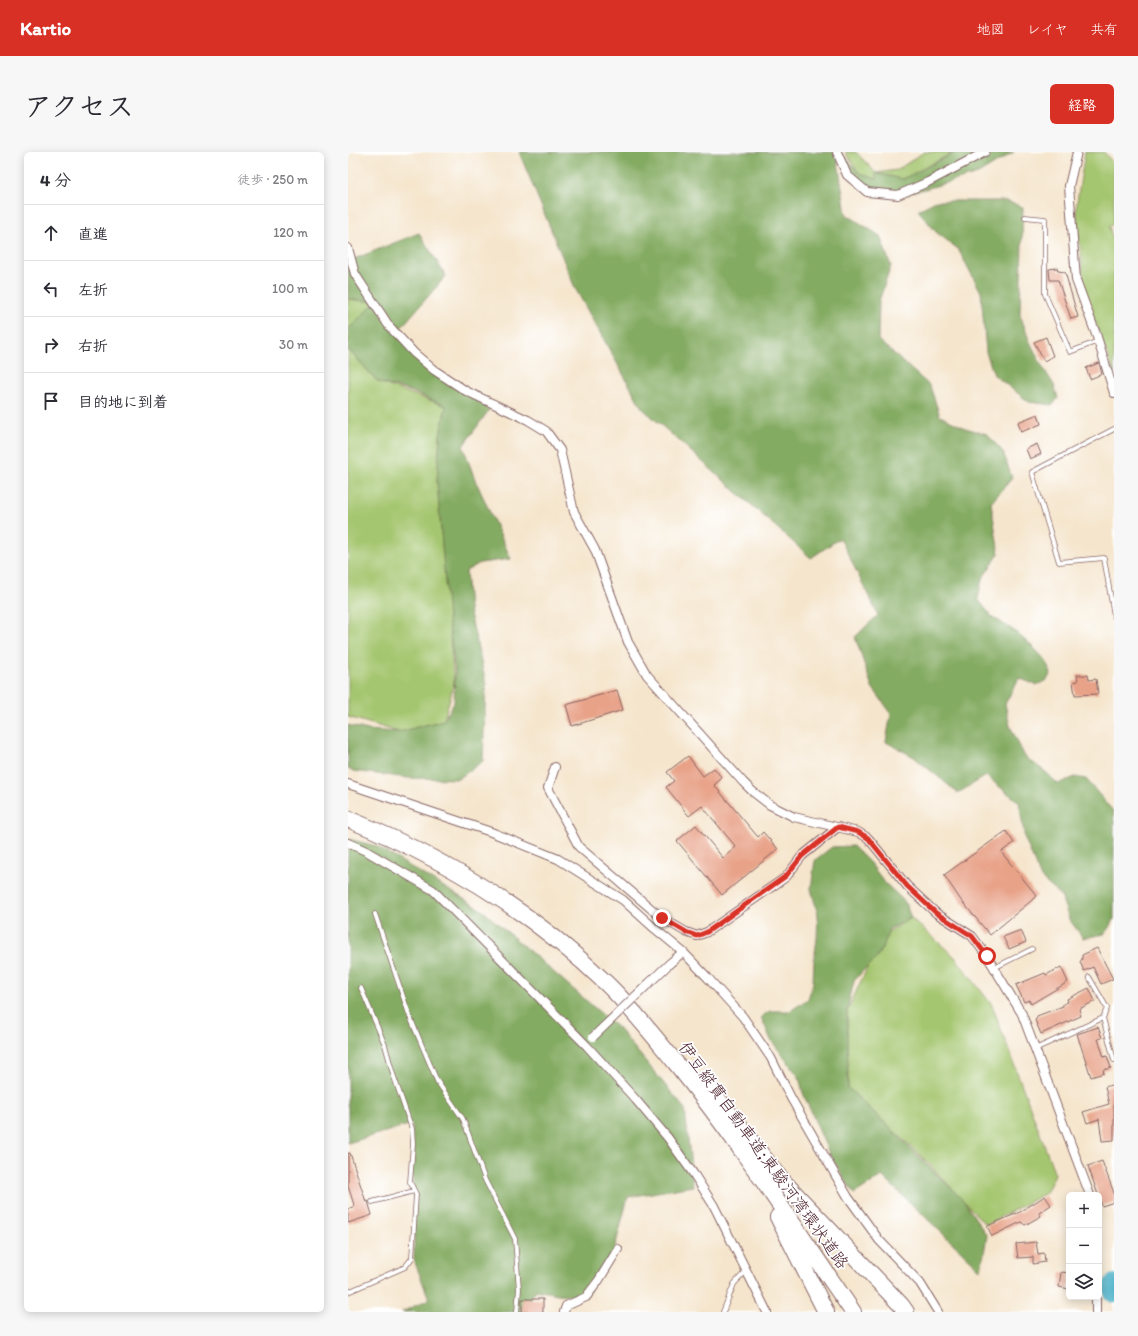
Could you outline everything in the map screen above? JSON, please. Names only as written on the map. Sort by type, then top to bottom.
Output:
[{"type":"highway","name":"伊豆縦貫自動車道;東駿河湾環状道路","points":[[348,819],[380,832],[435,860],[480,886],[521,913],[574,954],[606,983],[638,1016],[703,1097],[853,1312]]},
{"type":"highway","name":"伊豆縦貫自動車道;東駿河湾環状道路","points":[[348,826],[377,838],[423,861],[476,892],[517,919],[565,956],[599,988],[637,1029],[696,1101],[844,1312]]},
{"type":"highway","points":[[638,1016],[709,1088],[779,1177],[906,1312]]},
{"type":"highway","points":[[775,1213],[826,1312]]},
{"type":"street","points":[[837,152],[847,175],[867,192],[898,196],[985,152]]},
{"type":"street","points":[[1077,152],[1069,186],[1076,280],[1098,341],[1114,393]]},
{"type":"street","points":[[348,248],[355,274],[389,326],[414,353],[434,370],[466,391],[528,420],[546,431],[560,450],[574,512],[595,550],[628,642],[647,675],[752,792],[770,805],[794,817],[858,832],[868,838],[907,886],[936,913],[972,936],[994,968],[1022,1014],[1089,1192]]},
{"type":"street","points":[[555,767],[548,788],[579,847],[662,918],[686,932],[697,936],[707,932],[786,876],[802,856],[838,827]]},
{"type":"street","points":[[348,784],[491,832],[558,859],[623,900],[683,952],[743,1017],[771,1058],[791,1098],[848,1197],[879,1240],[920,1283],[938,1312]]},
{"type":"street","points":[[348,843],[366,851],[433,890],[587,1046],[636,1100],[668,1138],[714,1206],[767,1312]]},
{"type":"street","points":[[654,928],[662,918]]},
{"type":"street","points":[[587,1046],[593,1037],[683,952]]},
{"type":"street","points":[[564,1312],[566,1306],[586,1297],[599,1280],[618,1249]]},
{"type":"street","points":[[1096,1300],[1096,1312]]},
{"type":"lane","points":[[1025,217],[1045,219],[1045,294],[1070,352],[1098,341]]},
{"type":"lane","points":[[1114,429],[1032,472],[1059,562],[1104,558],[1114,616]]},
{"type":"lane","points":[[375,914],[410,1017],[437,1081],[463,1119],[485,1180],[515,1239],[519,1289],[516,1312]]},
{"type":"lane","points":[[994,968],[1032,949]]},
{"type":"lane","points":[[1089,977],[1107,1008],[1103,1018],[1114,1060]]},
{"type":"lane","points":[[348,1292],[405,1267],[412,1258],[416,1194],[410,1182],[413,1144],[412,1130],[393,1074],[385,1044],[360,988]]},
{"type":"lane","points":[[1035,1049],[1103,1018]]},
{"type":"lane","points":[[372,1202],[414,1191]]},
{"type":"lane","points":[[723,1312],[734,1284],[746,1270]]},
{"type":"green space","points":[[519,152],[834,152],[838,162],[846,214],[880,236],[891,266],[879,301],[878,340],[930,386],[940,416],[965,428],[987,434],[1003,452],[1012,478],[991,503],[999,554],[982,579],[978,599],[991,616],[1013,630],[1034,648],[1046,661],[1051,674],[1046,681],[1036,685],[1019,678],[1005,704],[1010,726],[1025,757],[1047,773],[1058,784],[1075,777],[1086,779],[1113,811],[1114,919],[1105,934],[1083,938],[1069,919],[1061,896],[1041,878],[1025,839],[1019,802],[986,776],[958,793],[914,757],[886,742],[891,713],[872,687],[855,637],[878,615],[840,538],[811,558],[642,408],[575,288]]},
{"type":"green space","points":[[840,152],[859,173],[876,179],[876,173],[903,179],[956,152],[1014,152],[978,174],[900,196],[868,193],[847,175]]},
{"type":"green space","points":[[845,152],[856,152],[876,173],[897,170],[924,152],[954,152],[903,179],[876,180],[859,173]]},
{"type":"green space","points":[[1085,152],[1104,152],[1114,164],[1114,224],[1109,226],[1114,244],[1114,373],[1085,294],[1076,208]]},
{"type":"green space","points":[[936,201],[1006,201],[1023,207],[1020,314],[1029,340],[1042,366],[1054,385],[1058,398],[1053,405],[1029,402],[994,375],[986,352],[981,292],[958,249],[936,232],[918,210]]},
{"type":"green space","points":[[419,233],[446,276],[398,331],[375,302],[348,299],[348,259],[349,261]]},
{"type":"green space","points":[[348,299],[375,302],[348,329]]},
{"type":"green space","points":[[374,303],[411,349],[489,410],[463,446],[474,477],[511,559],[480,563],[466,571],[469,609],[486,683],[483,761],[458,779],[408,778],[353,771],[348,769],[348,725],[368,730],[399,732],[444,720],[454,703],[455,671],[448,619],[437,482],[440,435],[446,406],[410,391],[378,382],[348,349],[348,329]]},
{"type":"green space","points":[[348,349],[378,382],[446,406],[440,435],[437,482],[454,683],[444,720],[399,732],[348,717]]},
{"type":"green space","points":[[348,839],[376,846],[482,910],[618,1028],[685,1109],[693,1186],[628,1197],[614,1251],[586,1297],[536,1290],[520,1312],[402,1312],[429,1299],[414,1260],[414,1191],[411,1168],[413,1149],[412,1124],[348,1143]]},
{"type":"green space","points":[[853,846],[870,863],[885,883],[905,902],[911,918],[889,929],[884,945],[875,960],[854,981],[847,1011],[848,1088],[964,1201],[987,1236],[981,1270],[882,1176],[854,1194],[830,1156],[803,1093],[799,1077],[771,1040],[761,1017],[770,1011],[790,1011],[808,999],[813,983],[817,938],[818,915],[811,889],[815,860],[832,847]]},
{"type":"green space","points":[[911,918],[955,957],[992,1005],[1055,1174],[1046,1193],[986,1225],[927,1162],[848,1088],[847,1011],[868,966],[888,932]]},
{"type":"building","points":[[1057,268],[1058,271],[1065,272],[1078,317],[1071,319],[1058,280],[1050,280],[1049,269]]},
{"type":"building","points":[[1046,337],[1053,356],[1044,361],[1034,342]]},
{"type":"building","points":[[1099,363],[1102,374],[1090,379],[1086,368]]},
{"type":"building","points":[[1038,414],[1041,424],[1021,432],[1018,422]]},
{"type":"building","points":[[1037,444],[1041,454],[1030,459],[1026,449]]},
{"type":"building","points":[[1077,675],[1088,675],[1089,680],[1096,679],[1098,694],[1075,695],[1073,682],[1078,681]]},
{"type":"building","points":[[617,690],[623,710],[572,726],[566,705]]},
{"type":"building","points":[[688,756],[703,776],[714,768],[722,778],[714,785],[758,837],[763,832],[778,849],[722,895],[677,841],[696,825],[723,858],[736,847],[702,806],[689,816],[666,787],[674,781],[667,772]]},
{"type":"building","points":[[1006,831],[1014,843],[1001,852],[1037,896],[990,935],[960,899],[944,875]]},
{"type":"building","points":[[1021,930],[1026,942],[1009,949],[1003,937]]},
{"type":"building","points":[[1097,948],[1113,979],[1101,984],[1093,967],[1084,971],[1080,962],[1082,955]]},
{"type":"building","points":[[1061,967],[1068,982],[1031,1004],[1029,1000],[1024,1002],[1016,985],[1045,973],[1046,975]]},
{"type":"building","points":[[1089,988],[1095,1001],[1079,1009],[1081,1016],[1041,1034],[1035,1020],[1037,1016],[1063,1006],[1063,1004],[1068,1002],[1067,999]]},
{"type":"building","points":[[1098,1027],[1102,1038],[1098,1039],[1104,1057],[1107,1056],[1111,1068],[1103,1070],[1104,1073],[1091,1077],[1077,1034]]},
{"type":"building","points":[[1114,1084],[1114,1140],[1102,1141],[1099,1119],[1087,1123],[1083,1112],[1109,1104],[1105,1087]]},
{"type":"building","points":[[348,1153],[350,1153],[366,1202],[368,1201],[372,1215],[348,1223],[348,1209],[354,1208],[354,1205],[348,1186]]},
{"type":"building","points":[[1102,1161],[1114,1193],[1114,1202],[1102,1206],[1102,1192],[1097,1192],[1088,1166]]},
{"type":"building","points":[[1045,1196],[1051,1205],[1039,1213],[1041,1216],[1025,1225],[1021,1222],[992,1236],[987,1226],[1020,1212]]},
{"type":"building","points":[[1036,1242],[1038,1254],[1044,1253],[1045,1262],[1033,1264],[1033,1257],[1018,1258],[1016,1244]]},
{"type":"building","points":[[1061,1272],[1066,1273],[1066,1288],[1059,1287]]},
{"type":"building","points":[[522,1299],[543,1299],[543,1312],[522,1312]]},
{"type":"waterway","points":[[1114,1284],[1114,1293]]},
{"type":"route","points":[[662,918],[686,932],[697,936],[707,932],[786,876],[802,856],[838,827],[858,832],[868,838],[907,886],[936,913],[972,936],[987,956]]}]
